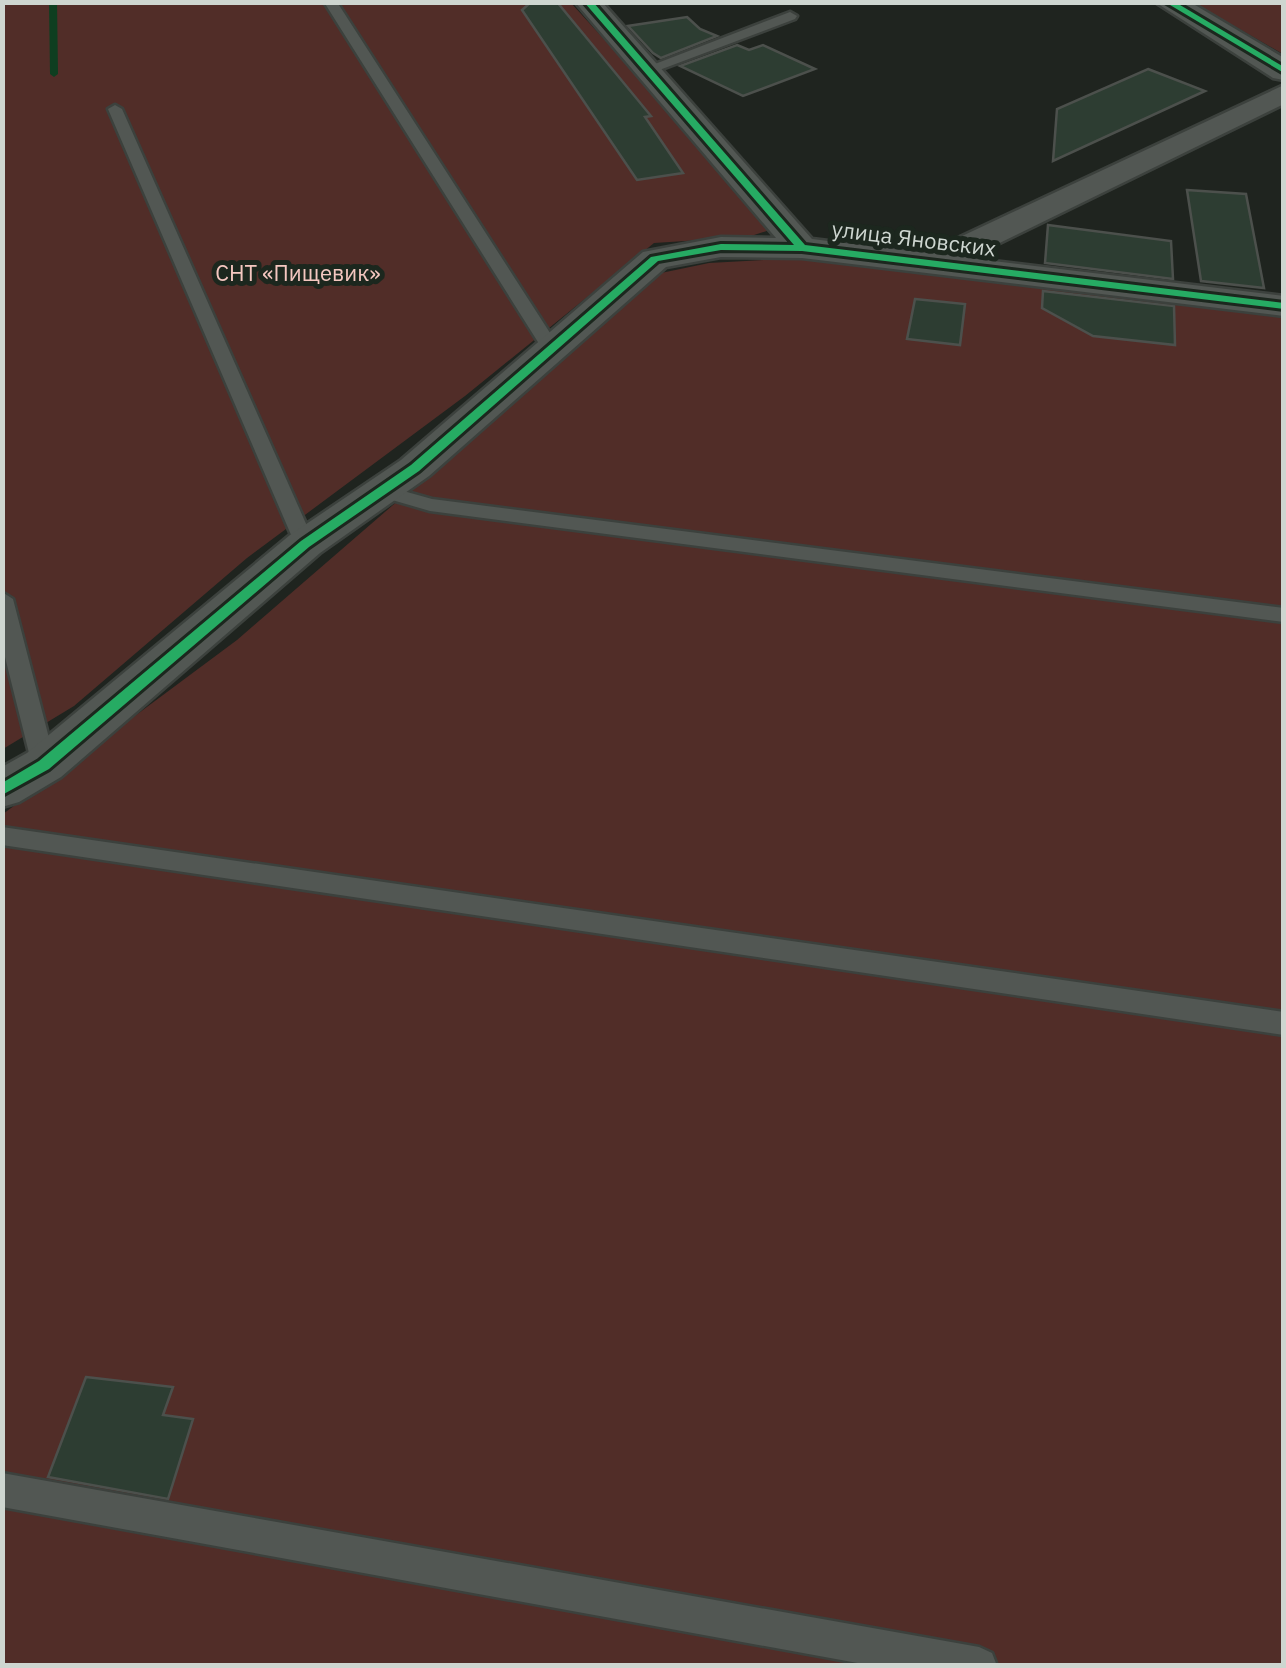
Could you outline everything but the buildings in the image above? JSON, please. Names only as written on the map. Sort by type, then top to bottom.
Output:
[{"type":"street","name":"улица Яновских","points":[[588,2],[802,248],[1284,306]]},
{"type":"street","points":[[1169,2],[1199,10],[1284,71]]},
{"type":"street","points":[[932,263],[1284,93]]},
{"type":"street","points":[[2,790],[44,764],[305,544],[415,468],[655,259],[721,247],[802,248]]},
{"type":"lane","points":[[330,2],[552,350]]},
{"type":"lane","points":[[649,69],[790,16]]},
{"type":"lane","points":[[114,109],[305,544]]},
{"type":"lane","points":[[382,491],[430,505],[1284,615]]},
{"type":"lane","points":[[2,599],[44,764]]},
{"type":"lane","points":[[2,836],[1284,1024]]},
{"type":"lane","points":[[2,1490],[979,1666]]},
{"type":"green space","name":"СНТ «Пищевик»","points":[[3,3],[571,3],[776,228],[748,237],[654,243],[465,396],[247,558],[74,706],[3,749]]},
{"type":"green space","points":[[1193,3],[1283,3],[1283,54],[1201,7]]},
{"type":"green space","points":[[798,258],[1283,317],[1283,1665],[3,1666],[3,814],[237,640],[661,273],[709,263]]},
{"type":"waterway","points":[[53,2],[54,74]]},
{"type":"cycle path","points":[[588,2],[802,248],[1284,306]]},
{"type":"cycle path","points":[[1169,2],[1284,71]]},
{"type":"cycle path","points":[[2,790],[44,765],[305,544],[415,468],[655,259],[721,247],[802,248]]}]
